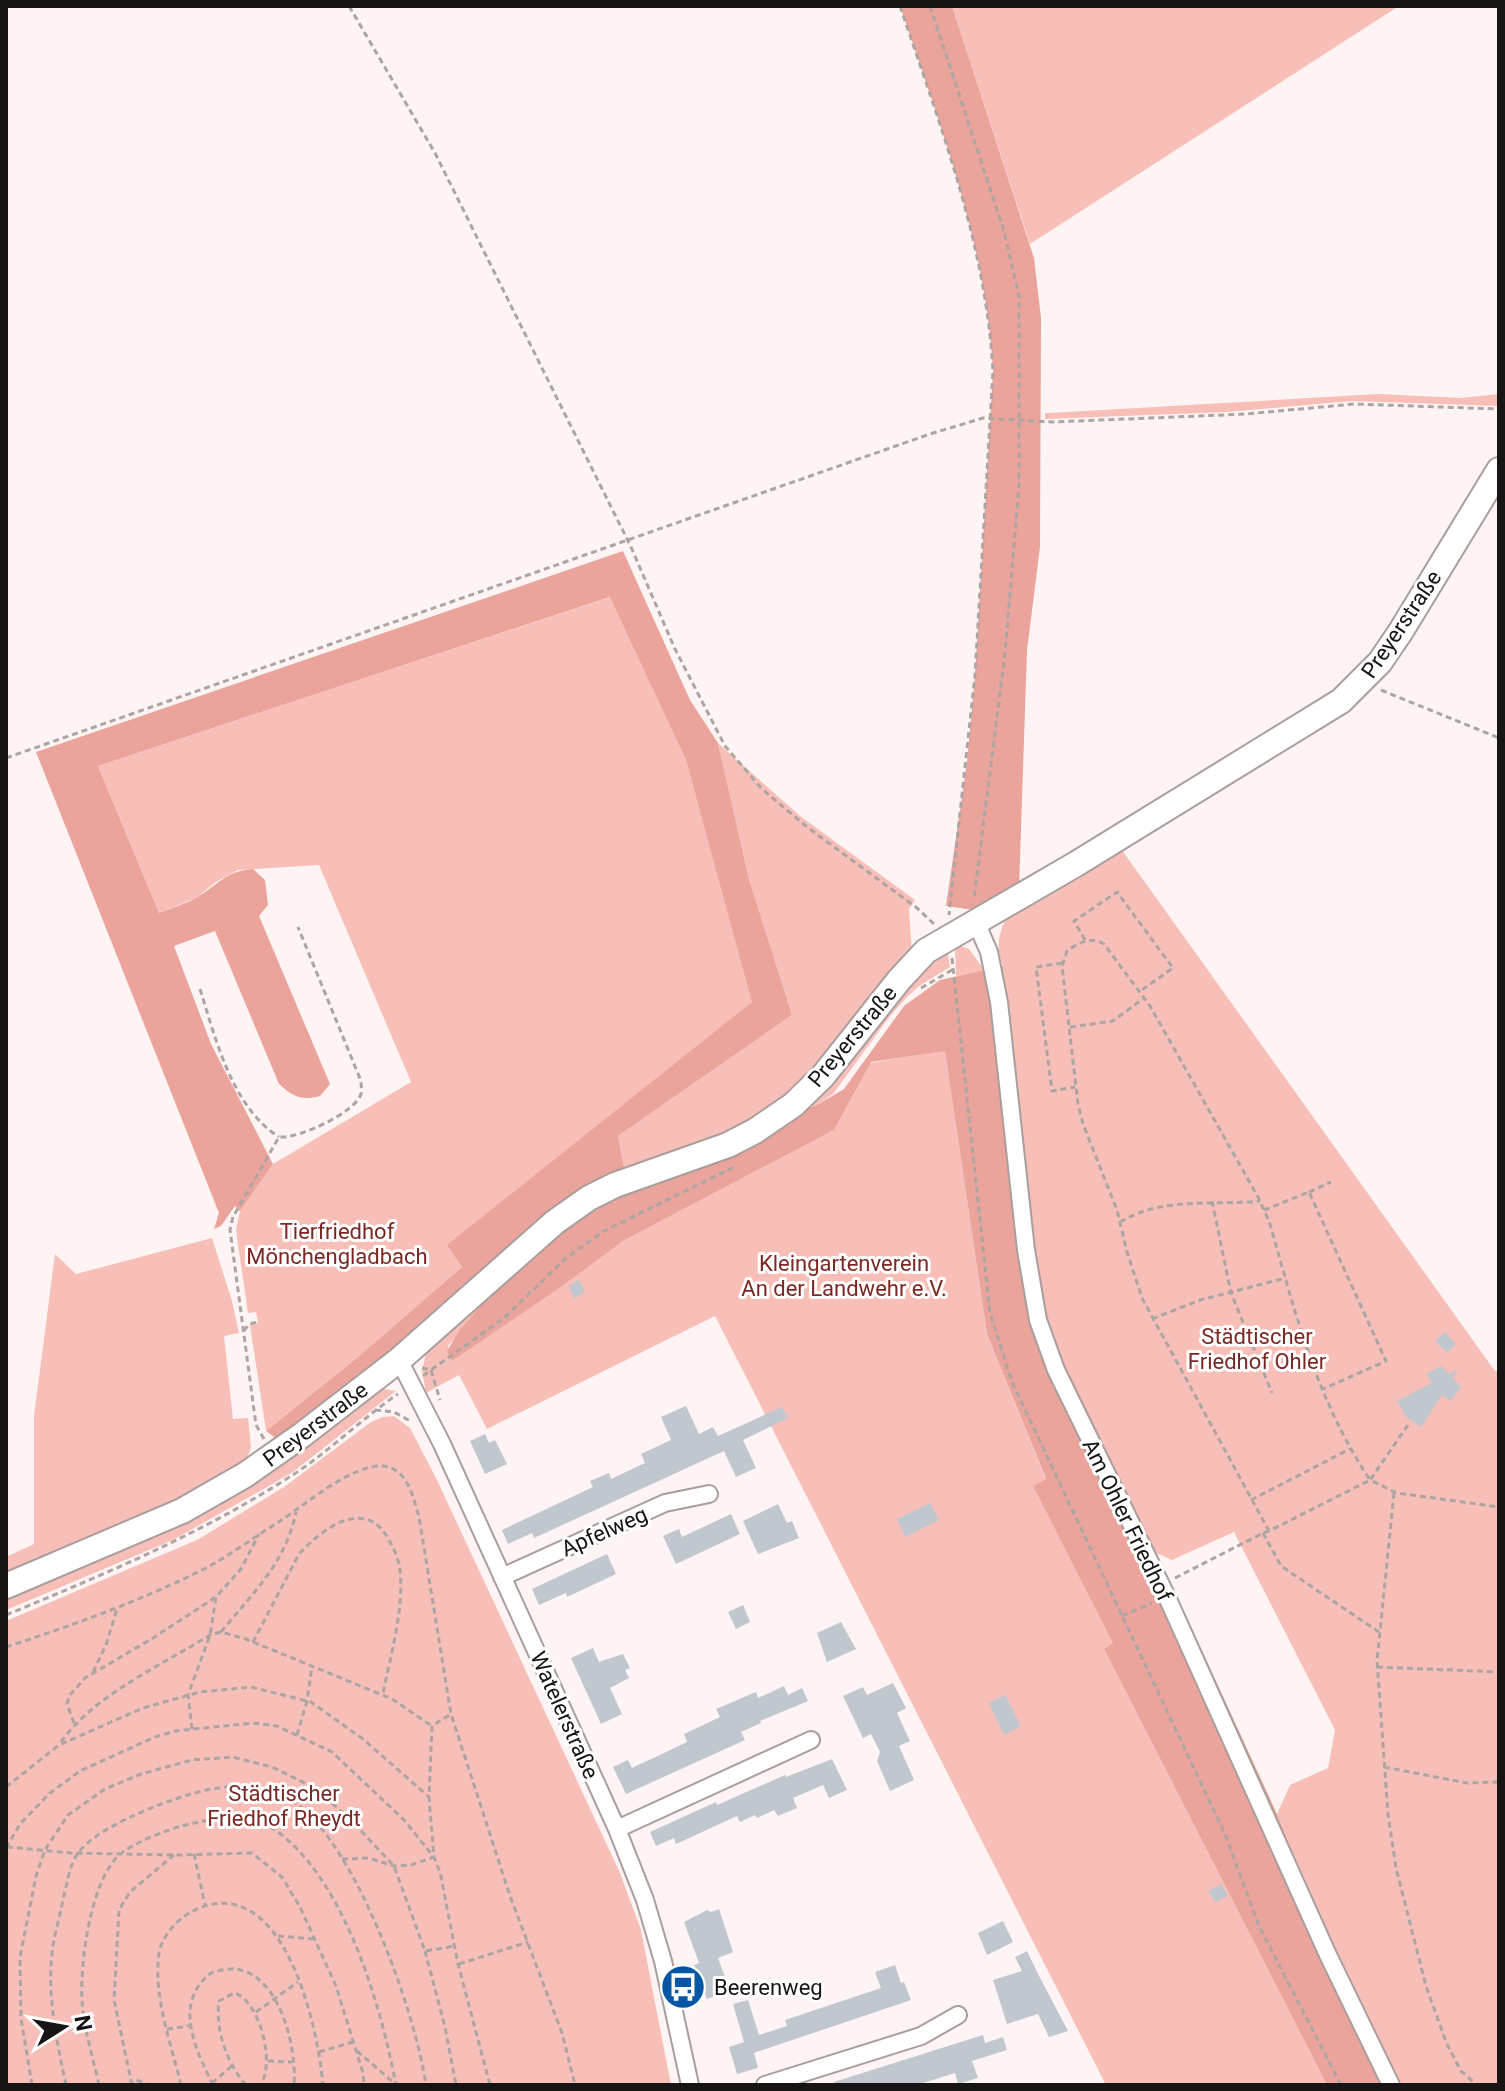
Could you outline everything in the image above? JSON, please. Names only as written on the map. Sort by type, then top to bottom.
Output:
[{"type":"main road","name":"Preyerstraße","points":[[6,1586],[182,1511],[273,1456],[399,1360],[541,1234],[589,1198],[626,1181],[728,1145],[793,1105],[823,1076],[912,964],[926,951],[1341,701],[1363,682],[1401,631],[1499,470]]},
{"type":"street","name":"Am Ohler Friedhof","points":[[976,922],[989,952],[999,1002],[1026,1250],[1038,1320],[1056,1370],[1164,1591],[1328,1955],[1391,2085]]},
{"type":"street","name":"Watelerstraße","points":[[399,1360],[430,1420],[617,1829],[645,1900],[663,1961],[690,2085]]},
{"type":"street","name":"Apfelweg","points":[[502,1577],[665,1503],[709,1494]]},
{"type":"street","points":[[617,1829],[811,1740]]},
{"type":"street","points":[[765,2085],[921,2036],[958,2015]]},
{"type":"path","points":[[349,6],[435,153],[629,542],[699,698],[725,746],[762,789],[807,827],[917,908],[951,944],[990,1313],[1012,1382],[1225,1834],[1259,1926],[1341,2085]]},
{"type":"path","points":[[900,6],[961,191],[980,263],[993,371],[975,675],[948,938]]},
{"type":"path","points":[[930,6],[1004,231],[1019,296],[1019,487],[1005,653],[978,850],[978,881],[973,903],[976,922]]},
{"type":"path","points":[[6,758],[983,418],[1053,422],[1246,414],[1354,404],[1499,409]]},
{"type":"path","points":[[1363,682],[1499,738]]},
{"type":"path","points":[[1086,941],[1074,921],[1117,892],[1173,968],[1139,992]]},
{"type":"path","points":[[200,989],[217,1046],[237,1087],[258,1121],[279,1137],[290,1138],[311,1130],[354,1104],[361,1094],[361,1081],[298,927]]},
{"type":"path","points":[[1269,1531],[1142,1298],[1120,1222],[1083,1124],[1062,963],[1067,951],[1086,941],[1098,940],[1104,944],[1144,998],[1260,1201],[1321,1390],[1350,1449],[1370,1480],[1394,1493],[1499,1507]]},
{"type":"path","points":[[1062,963],[1036,967],[1052,1091],[1076,1087]]},
{"type":"path","points":[[915,993],[953,969]]},
{"type":"path","points":[[1070,1027],[1113,1021],[1144,998]]},
{"type":"path","points":[[273,1456],[256,1425],[230,1230],[238,1205],[279,1137]]},
{"type":"path","points":[[399,1360],[431,1370],[504,1318],[566,1258],[604,1231],[742,1163]]},
{"type":"path","points":[[1264,1210],[1331,1182]]},
{"type":"path","points":[[1309,1192],[1386,1361],[1321,1390]]},
{"type":"path","points":[[1120,1222],[1161,1206],[1212,1201],[1260,1201]]},
{"type":"path","points":[[1212,1201],[1231,1293],[1272,1393]]},
{"type":"path","points":[[1152,1319],[1200,1300],[1286,1278]]},
{"type":"path","points":[[244,1331],[249,1324],[258,1322]]},
{"type":"path","points":[[375,1410],[403,1415],[418,1432]]},
{"type":"path","points":[[1121,1616],[1263,1533],[1370,1480],[1408,1425]]},
{"type":"path","points":[[1251,1500],[1350,1449]]},
{"type":"path","points":[[6,1647],[83,1623],[206,1568],[338,1483],[366,1468],[392,1468],[410,1486],[419,1517],[451,1714],[510,1896],[562,2033],[575,2085]]},
{"type":"path","points":[[1394,1493],[1377,1667],[1383,1766],[1396,1868],[1426,1986],[1446,2042],[1461,2071],[1477,2085]]},
{"type":"path","points":[[221,1632],[282,1556],[297,1511]]},
{"type":"path","points":[[253,1642],[299,1554],[324,1531],[360,1517],[371,1519],[389,1540],[400,1568],[399,1600],[382,1695]]},
{"type":"path","points":[[1263,1533],[1281,1566],[1379,1632]]},
{"type":"path","points":[[74,1723],[67,1704],[69,1696],[85,1678],[216,1597],[241,1569],[259,1534]]},
{"type":"path","points":[[192,1729],[188,1695],[210,1635],[216,1597]]},
{"type":"path","points":[[93,1672],[106,1645],[117,1607]]},
{"type":"path","points":[[59,1745],[74,1723],[111,1696],[210,1635],[221,1632],[382,1695],[432,1726]]},
{"type":"path","points":[[297,1735],[307,1701],[312,1666]]},
{"type":"path","points":[[1377,1667],[1499,1672]]},
{"type":"path","points":[[6,1787],[59,1745],[143,1708],[188,1695],[251,1687],[307,1701],[363,1739],[429,1797]]},
{"type":"path","points":[[432,1726],[451,1714]]},
{"type":"path","points":[[6,1858],[7,1847],[35,1806],[80,1771],[155,1737],[192,1729],[253,1723],[277,1726],[332,1752],[404,1820],[434,1857]]},
{"type":"path","points":[[432,1726],[429,1797],[434,1857],[490,2085]]},
{"type":"path","points":[[32,2085],[21,2018],[20,1957],[36,1876],[45,1850],[68,1815],[105,1789],[141,1774],[192,1760],[233,1757],[272,1767],[313,1787],[348,1817],[394,1866],[425,1951],[456,2085]]},
{"type":"path","points":[[1383,1766],[1467,1783],[1499,1782]]},
{"type":"path","points":[[66,2085],[52,2011],[52,1953],[68,1878],[77,1853],[95,1838],[155,1806],[187,1794],[243,1785],[275,1792],[300,1806],[321,1827],[342,1859],[385,1945],[405,1995],[420,2046],[426,2085]]},
{"type":"path","points":[[99,2085],[82,2004],[83,1966],[88,1932],[106,1870],[120,1854],[181,1826],[210,1819],[242,1817],[275,1829],[312,1862],[330,1889],[376,2001],[396,2085]]},
{"type":"path","points":[[7,1847],[77,1853],[252,1853],[282,1877],[314,1939],[336,1986],[364,2085]]},
{"type":"path","points":[[194,1854],[205,1905]]},
{"type":"path","points":[[150,2085],[136,2080],[131,2084],[114,2000],[119,1910],[130,1892],[174,1855]]},
{"type":"path","points":[[342,1859],[369,1858],[394,1866],[411,1865],[434,1857]]},
{"type":"path","points":[[181,2085],[167,2029],[158,1973],[159,1949],[167,1933],[189,1912],[205,1905],[231,1904],[248,1909],[278,1936],[298,1982],[319,2052],[323,2085]]},
{"type":"path","points":[[278,1936],[314,1939]]},
{"type":"path","points":[[458,1964],[528,1942]]},
{"type":"path","points":[[425,1951],[455,1946]]},
{"type":"path","points":[[233,2065],[212,2085],[189,2026],[193,1995],[211,1973],[236,1969],[259,1979],[275,2000],[285,2021],[294,2085]]},
{"type":"path","points":[[255,2013],[298,1982]]},
{"type":"path","points":[[246,2085],[233,2065],[220,2034],[219,2001],[228,1994],[241,1995],[255,2013],[267,2061],[266,2075],[260,2085]]},
{"type":"path","points":[[167,2029],[189,2026]]},
{"type":"path","points":[[319,2052],[353,2042]]},
{"type":"path","points":[[356,2050],[396,2085]]},
{"type":"path","points":[[267,2061],[292,2062]]},
{"type":"green space","points":[[952,6],[1399,6],[1030,244]]},
{"type":"green space","points":[[1378,394],[1461,398],[1499,394],[1499,406],[1352,401],[1227,412],[1045,419],[1045,413]]},
{"type":"green space","name":"Tierfriedhof Mönchengladbach","points":[[611,597],[686,760],[753,1002],[448,1245],[462,1267],[266,1431],[250,1325],[258,1323],[256,1312],[248,1313],[236,1230],[240,1211],[273,1164],[411,1082],[319,865],[238,870],[196,898],[159,913],[98,766]]},
{"type":"green space","points":[[718,743],[800,816],[915,900],[909,909],[912,953],[830,1054],[783,1099],[757,1118],[717,1140],[625,1172],[618,1136],[792,1015],[749,879]]},
{"type":"green space","name":"Städtischer Friedhof Ohler","points":[[1119,846],[1495,1371],[1499,1371],[1499,2085],[1399,2085],[1317,1912],[1277,1814],[1290,1785],[1328,1768],[1335,1730],[1234,1532],[1172,1560],[1154,1552],[1055,1344],[1041,1302],[1003,966],[999,954],[1000,936],[1006,918]]},
{"type":"green space","points":[[955,947],[969,949],[985,971],[956,976]]},
{"type":"green space","points":[[947,949],[950,967],[906,998],[833,1094],[815,1106],[798,1110],[914,974]]},
{"type":"green space","name":"Kleingartenverein An der Landwehr e.V.","points":[[945,1050],[987,1334],[1046,1480],[1033,1486],[1114,1643],[1104,1649],[1327,2085],[1106,2085],[715,1316],[487,1429],[459,1375],[426,1393],[422,1371],[426,1352],[507,1276],[448,1346],[452,1361],[623,1241],[834,1130],[870,1063]]},
{"type":"green space","points":[[212,1238],[239,1333],[224,1336],[233,1419],[248,1418],[251,1447],[246,1462],[135,1522],[6,1576],[6,1557],[34,1544],[34,1416],[55,1254],[76,1274]]},
{"type":"green space","points":[[378,1388],[396,1391],[293,1472],[173,1540],[6,1610],[6,1595]]},
{"type":"green space","name":"Städtischer Friedhof Rheydt","points":[[394,1416],[410,1428],[437,1480],[620,1873],[641,1930],[671,2085],[6,2085],[6,1621],[197,1540],[284,1487],[371,1422]]},
{"type":"shaded area","points":[[900,6],[952,6],[1034,258],[1041,318],[1040,547],[1027,650],[1019,889],[974,910],[946,906],[967,762],[975,675],[993,371],[989,324],[971,231],[945,140]]},
{"type":"shaded area","points":[[623,551],[690,700],[718,743],[749,879],[792,1015],[618,1136],[625,1172],[277,1439],[266,1431],[462,1267],[447,1245],[752,1002],[686,760],[610,597],[98,766],[159,913],[196,898],[222,879],[243,870],[253,869],[265,880],[268,905],[259,916],[330,1084],[320,1096],[303,1098],[293,1095],[279,1084],[215,931],[174,946],[211,1044],[273,1164],[240,1211],[235,1206],[221,1226],[214,1229],[219,1213],[36,752]]},
{"type":"shaded area","points":[[1003,966],[1035,1262],[1041,1302],[1055,1344],[1187,1618],[1277,1814],[1317,1912],[1399,2085],[1327,2085],[1104,1649],[1113,1643],[1033,1486],[1046,1479],[987,1334],[945,1051],[871,1062],[834,1130],[623,1241],[452,1361],[447,1351],[459,1331],[507,1276],[576,1215],[798,1110],[815,1106],[844,1089],[904,1006],[940,980]]},
{"type":"building","points":[[578,1280],[585,1291],[574,1299],[569,1286]]},
{"type":"building","points":[[1445,1332],[1456,1344],[1447,1353],[1435,1341]]},
{"type":"building","points":[[1441,1366],[1449,1374],[1458,1369],[1453,1378],[1461,1387],[1451,1401],[1442,1395],[1421,1427],[1406,1417],[1397,1401],[1432,1383],[1426,1374]]},
{"type":"building","points":[[686,1406],[699,1434],[713,1427],[718,1436],[782,1407],[788,1418],[743,1440],[756,1468],[736,1477],[724,1451],[534,1538],[532,1533],[508,1544],[502,1530],[593,1487],[590,1481],[609,1473],[611,1479],[645,1463],[641,1454],[671,1440],[661,1417]]},
{"type":"building","points":[[485,1434],[489,1443],[495,1440],[507,1464],[485,1474],[470,1441]]},
{"type":"building","points":[[930,1503],[939,1520],[905,1537],[897,1519]]},
{"type":"building","points":[[778,1504],[787,1523],[792,1521],[799,1538],[758,1554],[743,1521]]},
{"type":"building","points":[[731,1514],[740,1534],[676,1564],[663,1536],[679,1529],[682,1537]]},
{"type":"building","points":[[607,1554],[616,1574],[567,1597],[566,1593],[539,1605],[532,1589]]},
{"type":"building","points":[[743,1605],[750,1622],[736,1629],[728,1612]]},
{"type":"building","points":[[841,1622],[856,1649],[827,1662],[817,1633]]},
{"type":"building","points":[[593,1648],[599,1662],[623,1654],[630,1668],[625,1670],[629,1678],[610,1688],[622,1714],[601,1724],[571,1658]]},
{"type":"building","points":[[893,1683],[906,1708],[897,1713],[910,1741],[899,1746],[914,1780],[890,1791],[877,1761],[880,1752],[871,1734],[863,1738],[843,1696],[863,1687],[867,1695]]},
{"type":"building","points":[[784,1686],[788,1695],[802,1688],[808,1701],[741,1732],[745,1740],[626,1794],[613,1767],[628,1760],[632,1768],[664,1753],[687,1742],[684,1734],[720,1717],[716,1709],[756,1692],[758,1698]]},
{"type":"building","points":[[1005,1695],[1021,1726],[1004,1735],[989,1703]]},
{"type":"building","points":[[832,1759],[847,1790],[829,1798],[823,1785],[793,1798],[797,1808],[778,1816],[774,1810],[740,1822],[737,1816],[676,1844],[674,1838],[656,1846],[650,1832],[716,1802],[717,1805],[785,1775]]},
{"type":"building","points":[[1222,1884],[1228,1896],[1215,1902],[1208,1891]]},
{"type":"building","points":[[719,1909],[733,1952],[718,1958],[730,1990],[707,1999],[694,1965],[699,1963],[684,1922],[707,1910]]},
{"type":"building","points":[[1003,1921],[1013,1942],[987,1955],[978,1933]]},
{"type":"building","points":[[1027,1951],[1068,2031],[1049,2037],[1038,2014],[1007,2024],[993,1980],[1022,1971],[1015,1957]]},
{"type":"building","points":[[895,1965],[911,2000],[754,2053],[758,2068],[737,2074],[729,2047],[744,2042],[733,2004],[748,2000],[759,2035],[787,2026],[785,2020],[881,1988],[875,1972]]},
{"type":"building","points":[[983,2035],[985,2043],[1003,2037],[1007,2050],[972,2061],[978,2078],[958,2084],[955,2073],[917,2085],[835,2085],[834,2082]]},
{"type":"place","name":"Beerenweg","points":[[683,1987]]}]
